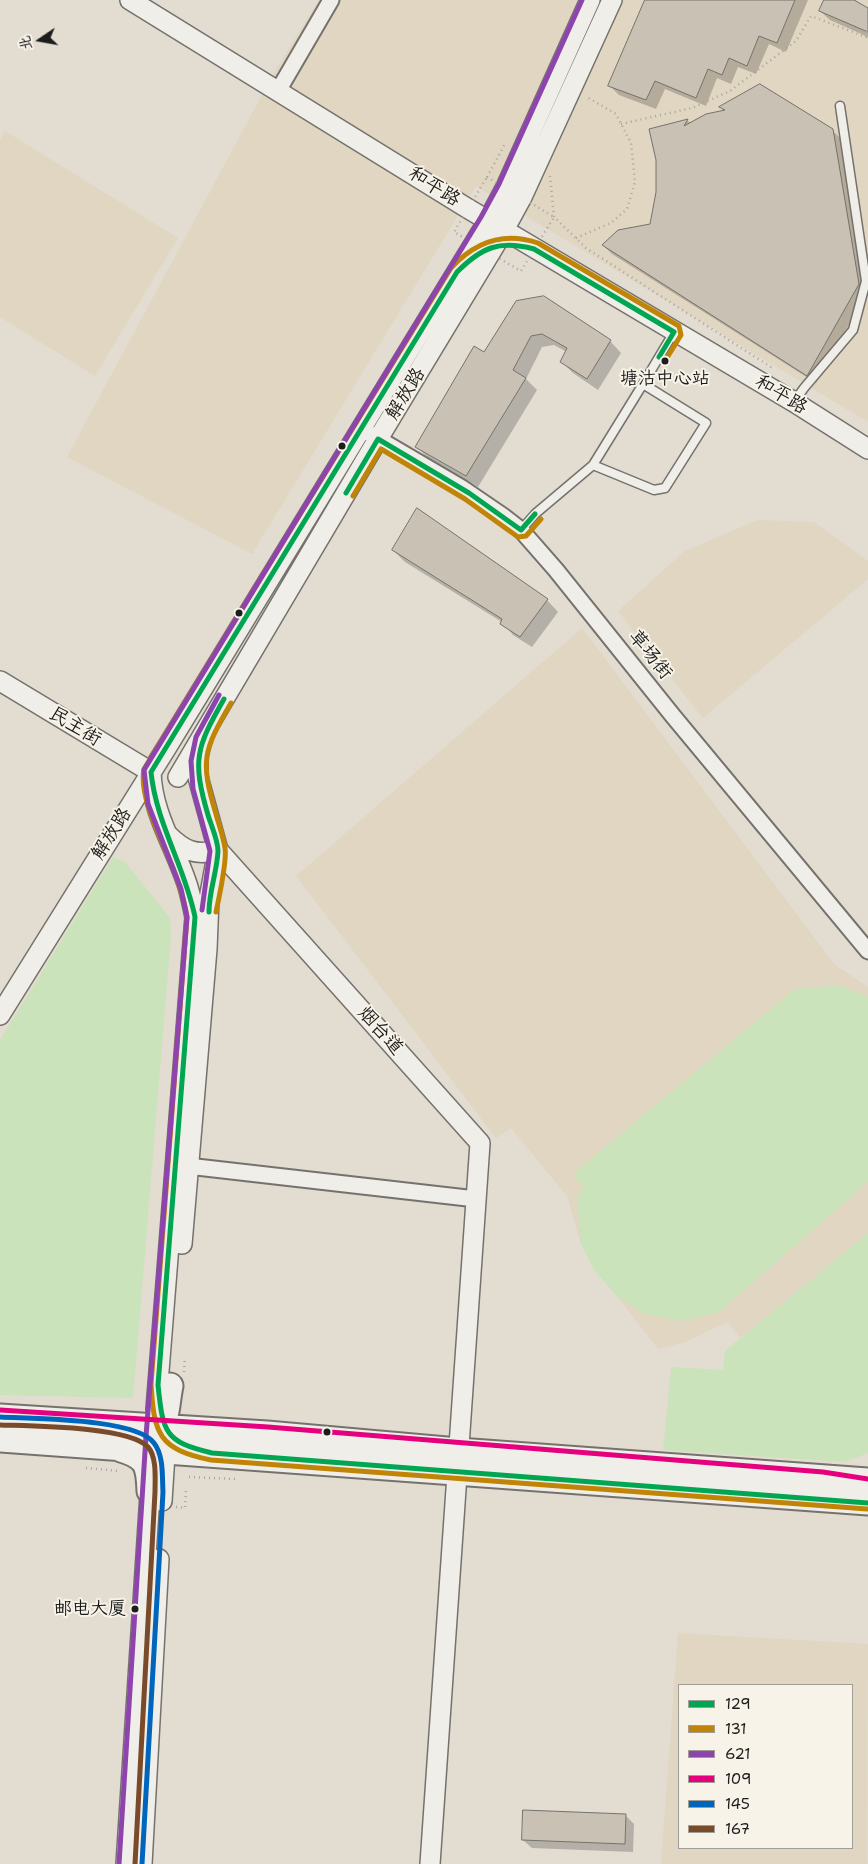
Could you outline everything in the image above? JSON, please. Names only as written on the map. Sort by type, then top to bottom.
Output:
[{"type":"main road","points":[[159,1436],[164,1386]]},
{"type":"main road","points":[[164,1386],[184,1416],[195,1423],[215,1442]]},
{"type":"main road","points":[[0,1417],[105,1435],[128,1452],[141,1457],[148,1469],[156,1491]]},
{"type":"main road","points":[[0,1439],[105,1435],[159,1436],[868,1496]]},
{"type":"main road","points":[[457,1461],[822,1479],[868,1471]]},
{"type":"main road","points":[[822,1479],[868,1496]]},
{"type":"street","name":"和平路","points":[[130,0],[278,91],[496,232],[516,244],[534,249],[794,402],[868,449]]},
{"type":"street","points":[[278,91],[331,0]]},
{"type":"street","name":"解放路","points":[[178,777],[370,434],[457,272],[496,232],[506,188],[590,0]]},
{"type":"street","name":"解放路","points":[[0,1015],[151,772],[370,434],[496,232],[522,197],[612,0]]},
{"type":"street","points":[[457,272],[478,253],[496,232]]},
{"type":"street","name":"草场街","points":[[370,434],[483,502],[520,530],[556,570],[673,716],[868,951]]},
{"type":"street","name":"民主街","points":[[0,681],[151,772]]},
{"type":"street","points":[[105,1435],[131,1421],[143,1417],[150,1410],[164,1386],[182,1166],[209,899],[218,850],[198,777],[198,756],[203,735]]},
{"type":"street","points":[[182,1166],[195,917],[188,886],[166,833],[152,788],[151,772],[164,772],[178,777],[197,793],[209,817]]},
{"type":"street","points":[[166,833],[187,851],[210,852],[218,850]]},
{"type":"street","name":"烟台道","points":[[218,850],[480,1143],[430,1864]]},
{"type":"street","points":[[182,1166],[476,1199]]},
{"type":"street","points":[[142,1864],[159,1436]]},
{"type":"street","points":[[126,1864],[156,1491]]},
{"type":"lane","points":[[794,402],[853,330],[866,281],[840,106]]},
{"type":"lane","points":[[520,530],[535,514],[593,465],[674,332]]},
{"type":"lane","points":[[593,465],[654,490],[665,488],[681,464],[706,422],[644,384]]},
{"type":"path","points":[[621,124],[692,108],[730,91],[796,41],[811,16],[866,37],[868,29]]},
{"type":"path","points":[[576,238],[611,223],[627,209],[635,182],[631,143],[616,114],[584,95]]},
{"type":"path","points":[[554,217],[586,248],[779,372]]},
{"type":"path","points":[[86,1468],[124,1472]]},
{"type":"path","points":[[189,1477],[235,1479]]},
{"type":"shaded area","points":[[319,0],[868,0],[868,422],[476,186],[252,554],[67,457],[276,69]]},
{"type":"shaded area","points":[[5,131],[178,238],[95,376],[0,317],[0,140]]},
{"type":"shaded area","points":[[758,520],[814,522],[868,561],[868,579],[703,718],[618,611],[685,551]]},
{"type":"shaded area","points":[[582,628],[834,964],[868,987],[868,1233],[740,1338],[727,1322],[685,1342],[658,1349],[616,1295],[581,1244],[567,1196],[511,1128],[496,1138],[296,876]]},
{"type":"shaded area","points":[[678,1633],[868,1644],[867,1864],[661,1864]]},
{"type":"green space","points":[[113,857],[125,862],[170,918],[171,937],[133,1398],[0,1395],[0,1040]]},
{"type":"green space","points":[[840,985],[868,997],[868,1182],[719,1312],[681,1321],[642,1313],[616,1295],[594,1270],[581,1244],[577,1196],[584,1188],[573,1174],[795,989]]},
{"type":"green space","points":[[868,1233],[868,1453],[845,1462],[663,1450],[671,1367],[723,1370],[725,1351]]},
{"type":"building","points":[[645,0],[795,0],[777,43],[759,36],[747,66],[729,58],[722,75],[708,69],[696,98],[655,81],[646,100],[608,86]]},
{"type":"building","points":[[824,0],[854,0],[868,8],[868,32],[819,11]]},
{"type":"building","points":[[760,84],[833,129],[859,284],[807,376],[602,245],[618,230],[650,224],[656,192],[656,160],[649,129],[688,119],[684,126],[706,114],[725,110],[719,107]]},
{"type":"building","points":[[544,296],[611,340],[587,379],[560,362],[567,348],[542,334],[531,336],[513,370],[526,378],[466,476],[415,447],[474,346],[484,352],[516,301]]},
{"type":"building","points":[[417,508],[548,599],[520,637],[500,624],[502,619],[392,550]]},
{"type":"building","points":[[523,1810],[626,1814],[625,1844],[522,1840]]},
{"type":"transit line","name":"621","points":[[119,1864],[146,1436],[187,917],[181,889],[148,804],[144,770],[481,217],[499,184],[582,0]]},
{"type":"transit line","name":"131","points":[[665,361],[681,335],[679,326],[538,243],[513,238],[501,239],[490,241],[470,251],[451,268],[144,769],[143,781],[149,808],[183,896],[187,917],[151,1384],[154,1416],[158,1428],[170,1445],[180,1451],[211,1460],[867,1509]]},
{"type":"transit line","name":"129","points":[[659,357],[674,332],[534,249],[522,246],[501,246],[483,251],[466,263],[457,272],[151,772],[164,827],[185,880],[195,917],[158,1385],[162,1414],[169,1432],[175,1439],[196,1449],[212,1453],[868,1503]]},
{"type":"transit line","name":"129","points":[[346,493],[378,439],[469,493],[521,530],[535,514]]},
{"type":"transit line","name":"131","points":[[353,496],[381,449],[465,499],[518,537],[526,536],[541,519]]},
{"type":"transit line","name":"621","points":[[202,910],[210,851],[193,789],[191,761],[196,737],[219,695]]},
{"type":"transit line","name":"129","points":[[209,912],[218,851],[203,796],[199,767],[202,743],[224,699]]},
{"type":"transit line","name":"131","points":[[216,912],[224,870],[225,848],[211,796],[206,768],[210,745],[231,703]]},
{"type":"transit line","name":"109","points":[[0,1410],[268,1427],[823,1472],[868,1479]]},
{"type":"transit line","name":"145","points":[[0,1417],[106,1424],[144,1435],[154,1443],[159,1454],[162,1467],[163,1492],[142,1864]]},
{"type":"transit line","name":"167","points":[[0,1425],[78,1428],[121,1435],[137,1440],[148,1447],[153,1456],[155,1492],[135,1864]]},
{"type":"place","name":"塘沽中心站","points":[[665,361]]},
{"type":"place","name":"邮电大厦","points":[[135,1609]]}]
